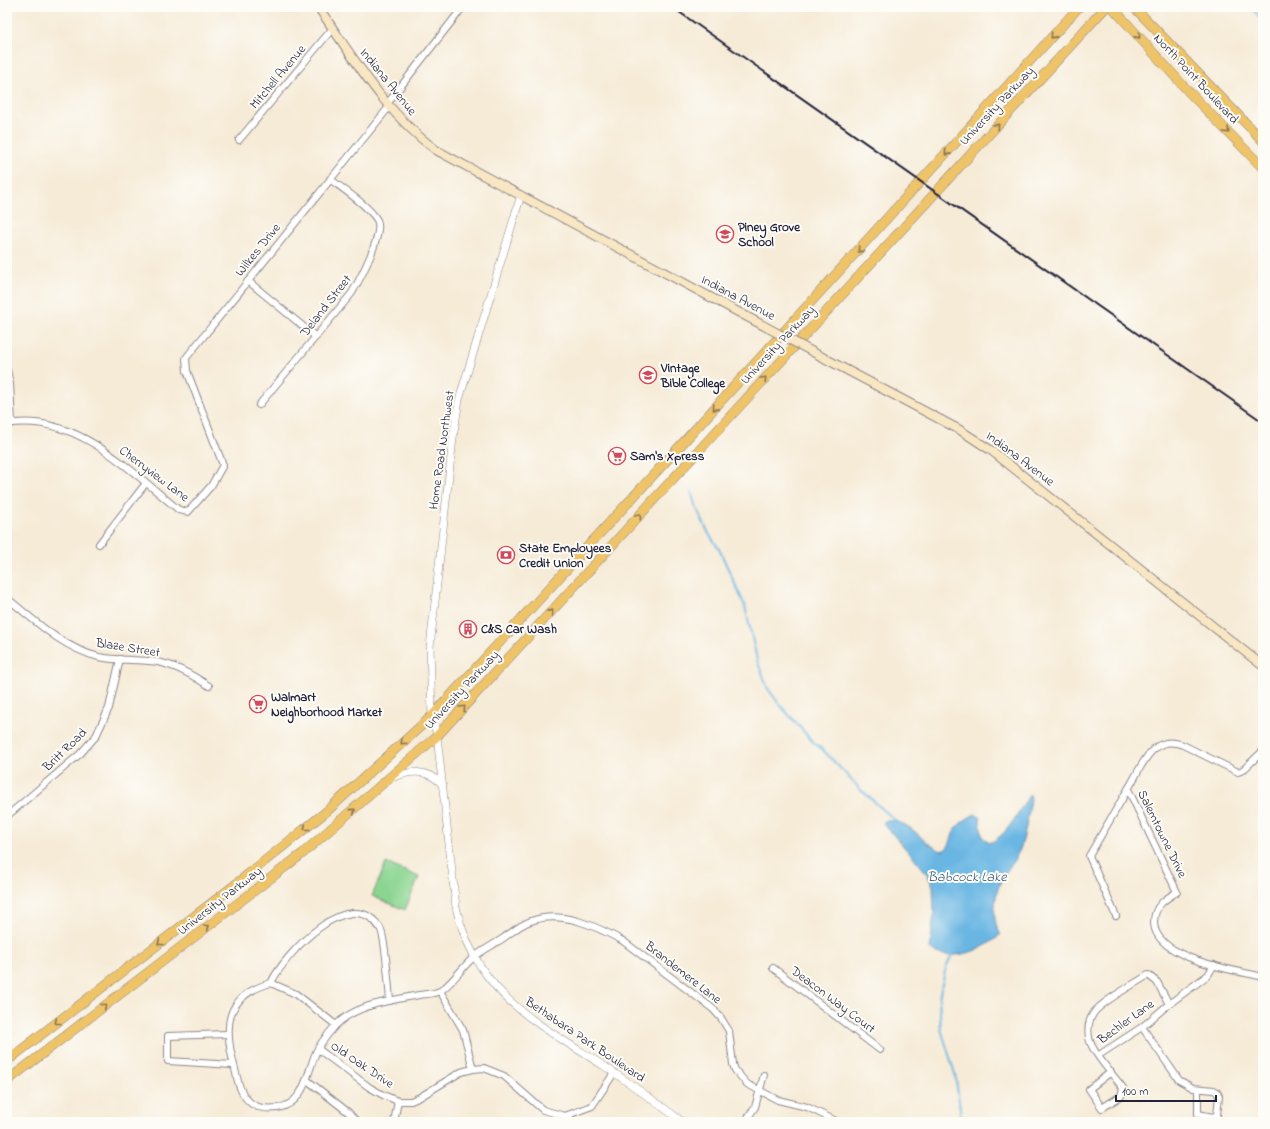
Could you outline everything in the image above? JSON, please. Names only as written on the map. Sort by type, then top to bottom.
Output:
[{"type":"main road","name":"Indiana Avenue","points":[[318,7],[355,62],[388,106],[410,129],[436,150],[467,168],[521,195],[960,430],[992,451],[1263,666]]},
{"type":"main road","name":"University Parkway","points":[[7,1061],[327,812],[432,716],[702,422],[1079,7]]},
{"type":"main road","name":"University Parkway","points":[[7,1081],[302,854],[437,736],[1106,7]]},
{"type":"main road","name":"North Point Boulevard","points":[[1112,7],[1188,91],[1263,168]]},
{"type":"main road","name":"North Point Boulevard","points":[[1134,7],[1263,141]]},
{"type":"street","name":"Wilkes Drive","points":[[206,419],[188,371],[186,358],[388,106],[463,7]]},
{"type":"street","name":"Mitchell Avenue","points":[[239,140],[333,28]]},
{"type":"street","name":"Deland Street","points":[[259,405],[352,292],[362,277],[379,232],[377,221],[366,208],[330,179]]},
{"type":"street","name":"Home Road Northwest","points":[[437,736],[432,716],[430,647],[453,438],[459,400],[521,195]]},
{"type":"street","points":[[248,280],[316,337]]},
{"type":"street","points":[[7,370],[10,384],[10,424]]},
{"type":"street","name":"Cherryview Lane","points":[[10,424],[31,423],[69,430],[86,438],[109,454],[179,510],[188,512],[211,486],[223,465],[206,419]]},
{"type":"street","points":[[99,544],[146,483]]},
{"type":"street","name":"Blaze Street","points":[[7,598],[61,640],[94,655],[158,662],[186,672],[209,686]]},
{"type":"street","name":"Britt Road","points":[[7,816],[80,754],[96,736],[109,708],[120,659]]},
{"type":"street","name":"Bethabara Park Boulevard","points":[[437,736],[456,907],[461,929],[474,957],[495,987],[513,1006],[534,1022],[614,1073],[684,1122]]},
{"type":"street","name":"Salemtowne Drive","points":[[1263,751],[1243,770],[1238,772],[1183,745],[1175,742],[1162,743],[1150,753],[1128,789],[1177,892],[1164,900],[1155,912],[1154,926],[1163,943],[1188,958],[1263,977]]},
{"type":"street","points":[[389,778],[402,774],[425,773],[432,775],[442,784]]},
{"type":"street","points":[[1116,916],[1089,856],[1128,789]]},
{"type":"street","points":[[390,1001],[382,931],[370,917],[356,912],[344,914],[333,920],[304,941],[285,961],[272,983],[251,990],[240,1000],[232,1013],[228,1034],[228,1046],[244,1096],[253,1105],[262,1108],[268,1109],[286,1105],[300,1094],[318,1048],[336,1025],[363,1008],[440,991],[463,1030],[473,1069]]},
{"type":"street","name":"Brandemere Lane","points":[[440,991],[474,957],[527,923],[545,917],[564,917],[612,935],[628,945],[713,1009],[729,1031],[731,1056],[735,1070],[747,1084],[786,1103],[807,1107],[838,1122]]},
{"type":"street","name":"Bechler Lane","points":[[1169,1004],[1157,982],[1148,975],[1103,1004],[1092,1014],[1088,1032],[1092,1047],[1099,1055],[1142,1027],[1169,1004],[1208,975],[1214,965]]},
{"type":"street","name":"Deacon Way Court","points":[[773,968],[880,1050]]},
{"type":"street","points":[[272,983],[296,994],[336,1025]]},
{"type":"street","points":[[1142,1027],[1179,1080],[1192,1088],[1214,1090],[1217,1092],[1219,1096],[1217,1115],[1213,1116],[1198,1114],[1198,1089]]},
{"type":"street","points":[[228,1034],[168,1036],[168,1061],[234,1065]]},
{"type":"street","name":"Old Oak Drive","points":[[318,1048],[369,1087],[383,1096],[398,1101],[411,1101],[420,1097],[461,1072],[473,1069],[494,1071],[504,1076],[543,1110],[576,1122]]},
{"type":"street","points":[[1099,1055],[1123,1088],[1120,1096],[1102,1108],[1089,1089],[1111,1072]]},
{"type":"street","points":[[566,1119],[592,1106],[614,1073]]},
{"type":"street","points":[[745,1122],[754,1107],[764,1075]]},
{"type":"street","points":[[306,1080],[348,1112],[357,1122]]},
{"type":"street","points":[[394,1122],[398,1101]]},
{"type":"green space","points":[[386,863],[419,877],[405,910],[372,896]]},
{"type":"water","name":"Babcock Lake","points":[[1030,794],[1031,799],[1026,829],[1021,847],[1002,879],[997,891],[995,915],[998,929],[1001,934],[986,945],[968,953],[949,955],[932,951],[930,949],[934,912],[933,886],[926,872],[883,823],[885,821],[894,821],[902,823],[909,827],[927,843],[942,851],[948,847],[957,827],[963,821],[975,814],[980,818],[982,836],[989,843],[995,840],[1007,829]]},
{"type":"waterway","points":[[1252,7],[1263,23]]},
{"type":"waterway","points":[[691,491],[695,505],[709,534],[719,549],[745,606],[757,660],[768,689],[780,705],[813,742],[823,750],[860,789],[896,821]]},
{"type":"waterway","points":[[953,953],[946,967],[939,998],[941,1029],[955,1074],[962,1122]]},
{"type":"railway","points":[[672,7],[1263,422]]},
{"type":"place","name":"Piney Grove School","points":[[725,234]]},
{"type":"place","name":"Vintage Bible College","points":[[648,375]]},
{"type":"place","name":"Sam's Xpress","points":[[617,456]]},
{"type":"place","name":"State Employees Credit Union","points":[[506,555]]},
{"type":"place","name":"C&S Car Wash","points":[[468,629]]},
{"type":"place","name":"Walmart Neighborhood Market","points":[[258,704]]}]
